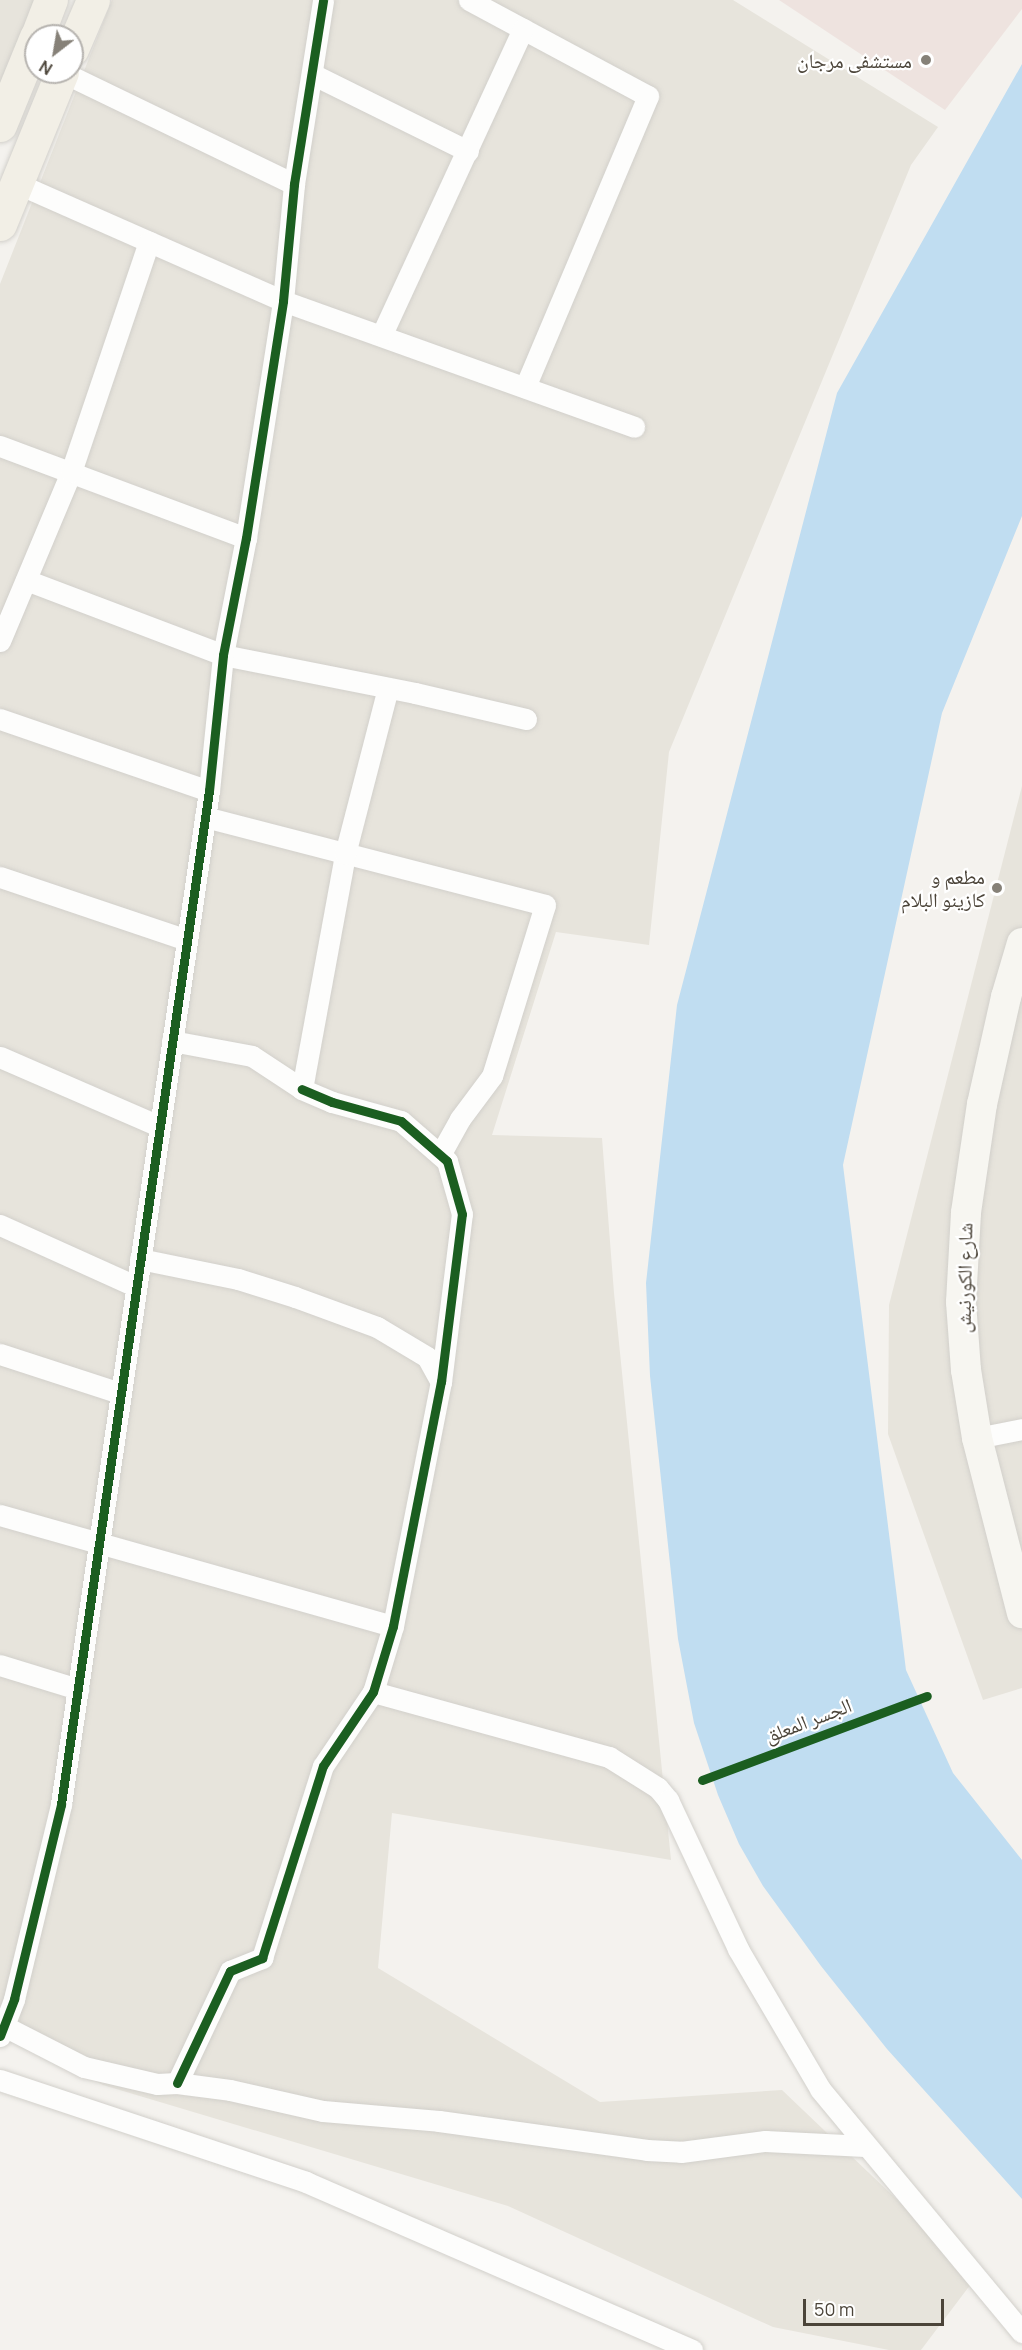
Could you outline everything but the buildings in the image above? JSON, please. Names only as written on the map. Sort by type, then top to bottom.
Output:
[{"type":"main road","points":[[41,24],[51,0]]},
{"type":"main road","points":[[83,24],[93,0]]},
{"type":"main road","points":[[0,125],[24,66]]},
{"type":"main road","points":[[0,224],[57,84]]},
{"type":"street","points":[[323,0],[294,184],[283,301],[246,538],[223,655],[209,791],[61,1804],[14,1999],[1,2029],[84,2067],[157,2084],[177,2083],[230,2090],[323,2111],[439,2121],[647,2150],[681,2152],[765,2141],[865,2146]]},
{"type":"street","points":[[469,0],[648,96],[525,387]]},
{"type":"street","points":[[382,334],[523,29]]},
{"type":"street","points":[[312,74],[468,151]]},
{"type":"street","points":[[84,83],[294,184]]},
{"type":"street","points":[[16,183],[283,301],[382,334],[634,427]]},
{"type":"street","points":[[0,641],[71,472],[149,242]]},
{"type":"street","points":[[0,446],[246,538]]},
{"type":"street","points":[[26,580],[223,655],[388,688],[526,719]]},
{"type":"street","points":[[302,1089],[345,854],[388,688]]},
{"type":"street","points":[[0,719],[209,791]]},
{"type":"street","points":[[205,817],[544,905],[492,1076],[460,1119],[440,1155]]},
{"type":"street","points":[[0,877],[187,940]]},
{"type":"street","name":"شارع الكورنيش","points":[[1022,943],[988,1072],[966,1213],[961,1268],[962,1336],[977,1438],[1015,1565],[1022,1613]]},
{"type":"street","points":[[172,1041],[252,1056],[302,1089],[332,1102],[401,1122],[447,1161],[462,1214],[441,1382],[393,1626],[373,1692],[322,1766],[262,1958],[230,1971],[177,2083]]},
{"type":"street","points":[[0,1057],[159,1126]]},
{"type":"street","points":[[0,1225],[135,1286]]},
{"type":"street","points":[[140,1259],[238,1279],[377,1327],[427,1357],[441,1382]]},
{"type":"street","points":[[0,1354],[120,1393]]},
{"type":"street","points":[[977,1438],[1022,1429]]},
{"type":"street","points":[[0,1515],[393,1626]]},
{"type":"street","points":[[0,1665],[78,1689]]},
{"type":"street","points":[[373,1692],[609,1757],[658,1788],[668,1800],[738,1949],[820,2089],[865,2146],[1022,2332]]},
{"type":"street","points":[[0,2080],[306,2182],[692,2350]]},
{"type":"shaded area","points":[[0,0],[51,0],[40,24],[24,24],[24,61],[0,116]]},
{"type":"shaded area","points":[[112,0],[733,0],[938,127],[911,165],[669,752],[649,945],[556,932],[492,1135],[602,1138],[614,1293],[671,1860],[392,1813],[378,1968],[600,2102],[782,2090],[977,2276],[921,2350],[889,2350],[773,2327],[508,2206],[103,2085],[0,2032],[0,284],[79,84],[84,84],[84,71]]},
{"type":"shaded area","name":"مستشفى مرجان","points":[[779,0],[1022,0],[1022,9],[945,110]]},
{"type":"shaded area","points":[[1022,786],[1022,1688],[983,1700],[888,1434],[889,1305]]},
{"type":"water","points":[[1022,64],[1022,516],[942,713],[843,1165],[906,1670],[953,1773],[1022,1860],[1022,2199],[887,2049],[821,1966],[763,1886],[739,1844],[718,1795],[694,1723],[678,1639],[650,1376],[646,1283],[677,1005],[837,393]]},
{"type":"cycle path","points":[[0,2036],[14,1999],[61,1804],[209,791],[223,655],[246,538],[283,301],[294,184],[323,0]]},
{"type":"cycle path","points":[[177,2083],[230,1971],[262,1958],[323,1766],[373,1692],[393,1626],[441,1382],[462,1214],[447,1161],[401,1121],[332,1102],[302,1089]]},
{"type":"cycle path","name":"الجسر المعلق","points":[[702,1780],[927,1696]]},
{"type":"place","name":"مستشفى مرجان","points":[[926,60]]},
{"type":"place","name":"مطعم و كازينو البلام","points":[[997,888]]}]
